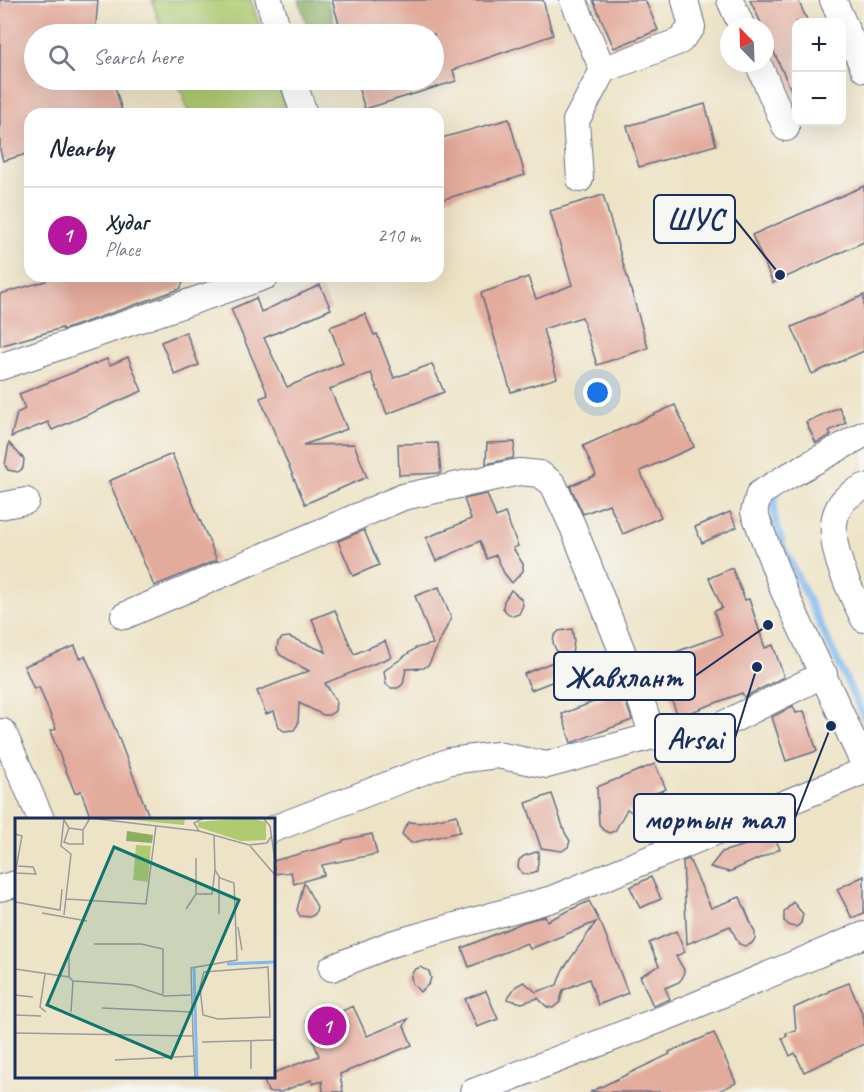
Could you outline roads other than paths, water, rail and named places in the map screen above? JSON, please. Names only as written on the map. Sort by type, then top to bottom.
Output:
[{"type":"street","points":[[269,0],[276,24]]},
{"type":"street","points":[[573,0],[603,70]]},
{"type":"street","points":[[580,179],[576,121],[603,70],[680,41],[692,27],[684,0]]},
{"type":"street","points":[[730,0],[738,18]]},
{"type":"street","points":[[833,0],[864,69]]},
{"type":"street","points":[[762,72],[786,128]]},
{"type":"street","points":[[296,90],[302,108]]},
{"type":"street","points":[[0,368],[249,282]]},
{"type":"street","points":[[864,434],[759,494],[754,512],[783,588],[864,764]]},
{"type":"street","points":[[124,616],[403,497],[519,472],[540,474],[553,484],[573,527],[637,689],[653,736]]},
{"type":"street","points":[[864,487],[850,494],[839,507],[832,528],[838,555],[864,619]]},
{"type":"street","points":[[0,506],[26,501]]},
{"type":"street","points":[[274,829],[450,761],[496,755],[547,765],[653,736],[673,741],[716,728],[824,674]]},
{"type":"street","points":[[3,732],[41,818]]},
{"type":"street","points":[[332,969],[392,944],[552,899],[864,771]]},
{"type":"street","points":[[0,888],[15,884]]},
{"type":"street","points":[[473,1092],[672,1015],[864,935]]},
{"type":"waterway","points":[[777,493],[774,513],[783,546],[864,717]]},
{"type":"place","name":"ШУС","points":[[780,275]]},
{"type":"place","name":"Жавхлант","points":[[768,625]]},
{"type":"place","name":"Arsai","points":[[757,667]]},
{"type":"place","name":"мортын тал","points":[[831,726]]},
{"type":"place","name":"Худаг","points":[[327,1026]]}]
